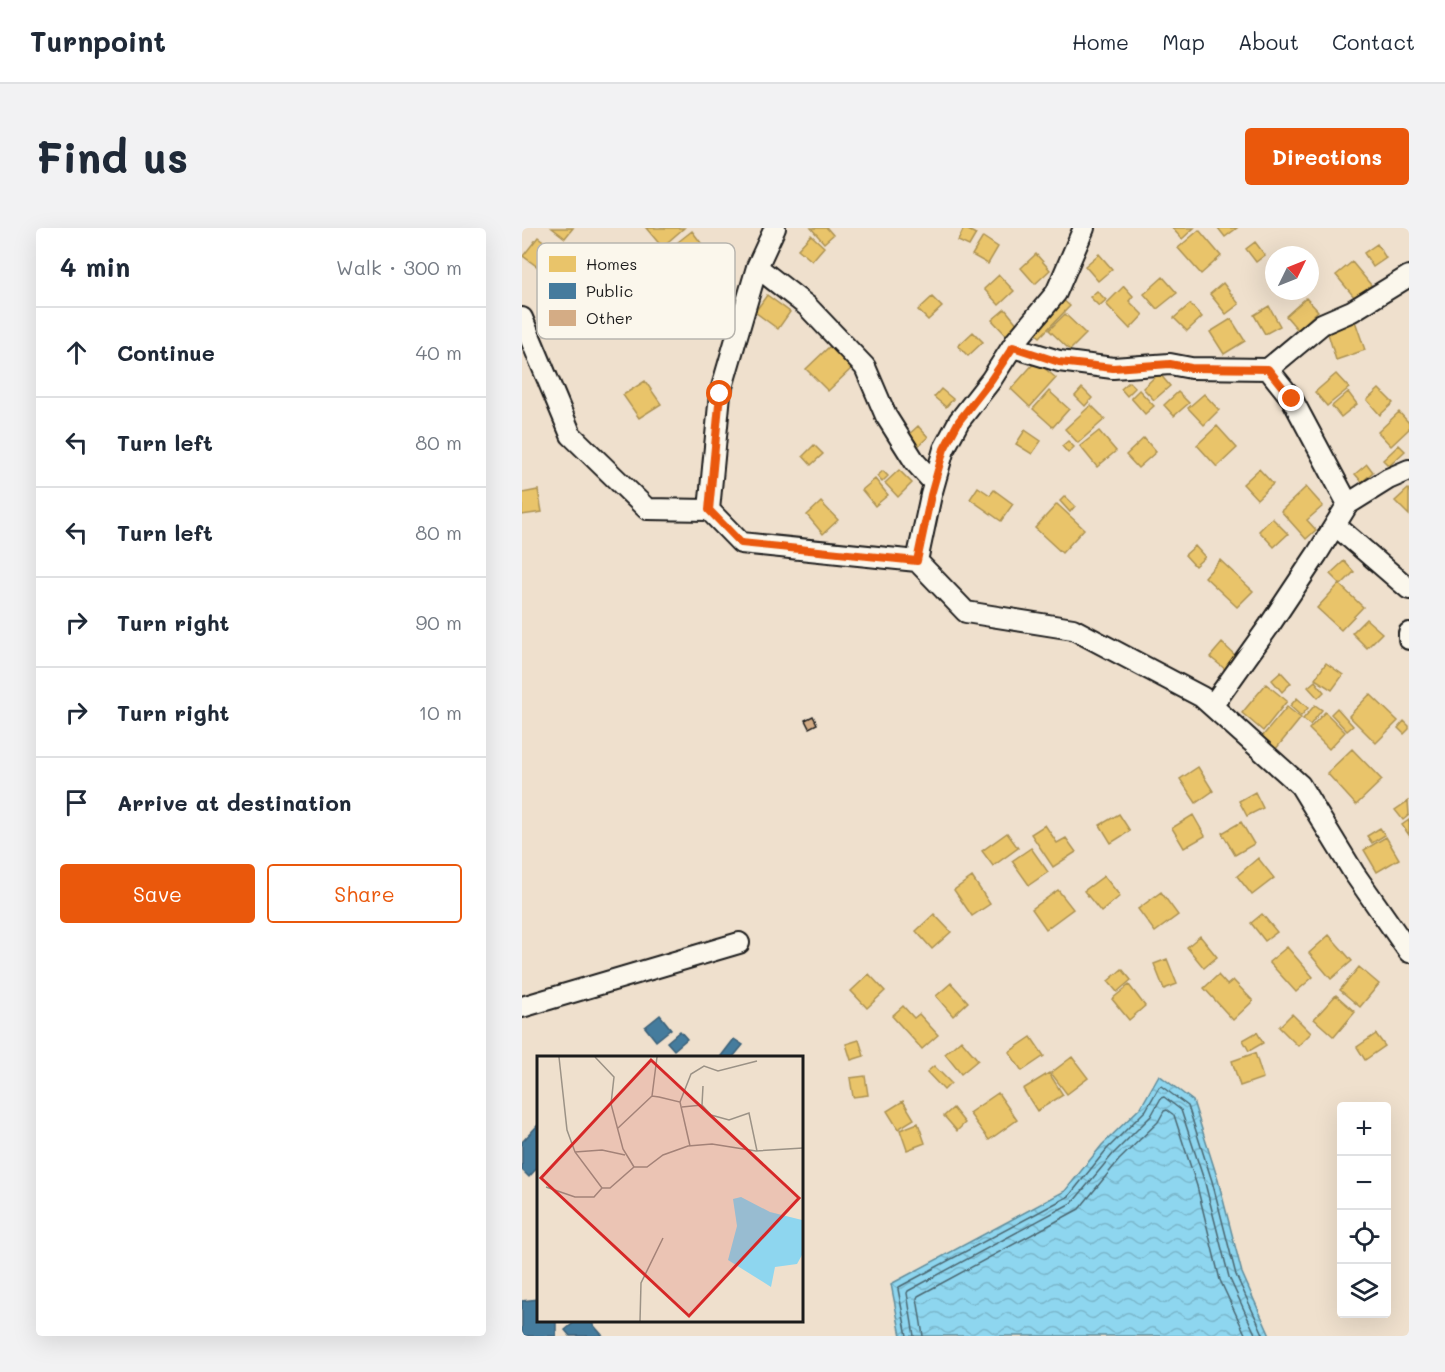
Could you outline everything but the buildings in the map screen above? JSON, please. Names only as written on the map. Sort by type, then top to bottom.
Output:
[{"type":"street","points":[[709,510],[720,394],[757,267],[775,228]]},
{"type":"street","points":[[917,561],[944,449],[959,421],[1056,293],[1084,228]]},
{"type":"street","points":[[757,267],[807,306],[865,367],[886,416],[915,462],[934,483]]},
{"type":"street","points":[[1013,347],[1059,362],[1113,368],[1170,364],[1191,368],[1268,369],[1322,324],[1353,311],[1409,276]]},
{"type":"street","points":[[522,318],[571,435],[647,509],[709,510],[741,543],[917,561],[966,612],[1073,629],[1202,696],[1300,785],[1354,873],[1409,952]]},
{"type":"street","points":[[1268,369],[1292,399],[1348,504]]},
{"type":"street","points":[[1212,706],[1269,626],[1348,504],[1388,479],[1409,470]]},
{"type":"street","points":[[1335,525],[1409,589]]},
{"type":"street","points":[[1409,633],[1409,639]]},
{"type":"street","points":[[522,1007],[739,943]]},
{"type":"water","points":[[1159,1075],[1193,1101],[1218,1180],[1242,1273],[1270,1336],[901,1336],[891,1284],[1065,1191],[1102,1145],[1141,1107]]},
{"type":"route","points":[[720,394],[709,510],[741,543],[917,561],[931,495],[944,449],[959,421],[1013,347],[1059,362],[1113,368],[1170,364],[1191,368],[1268,369],[1292,399]]}]
